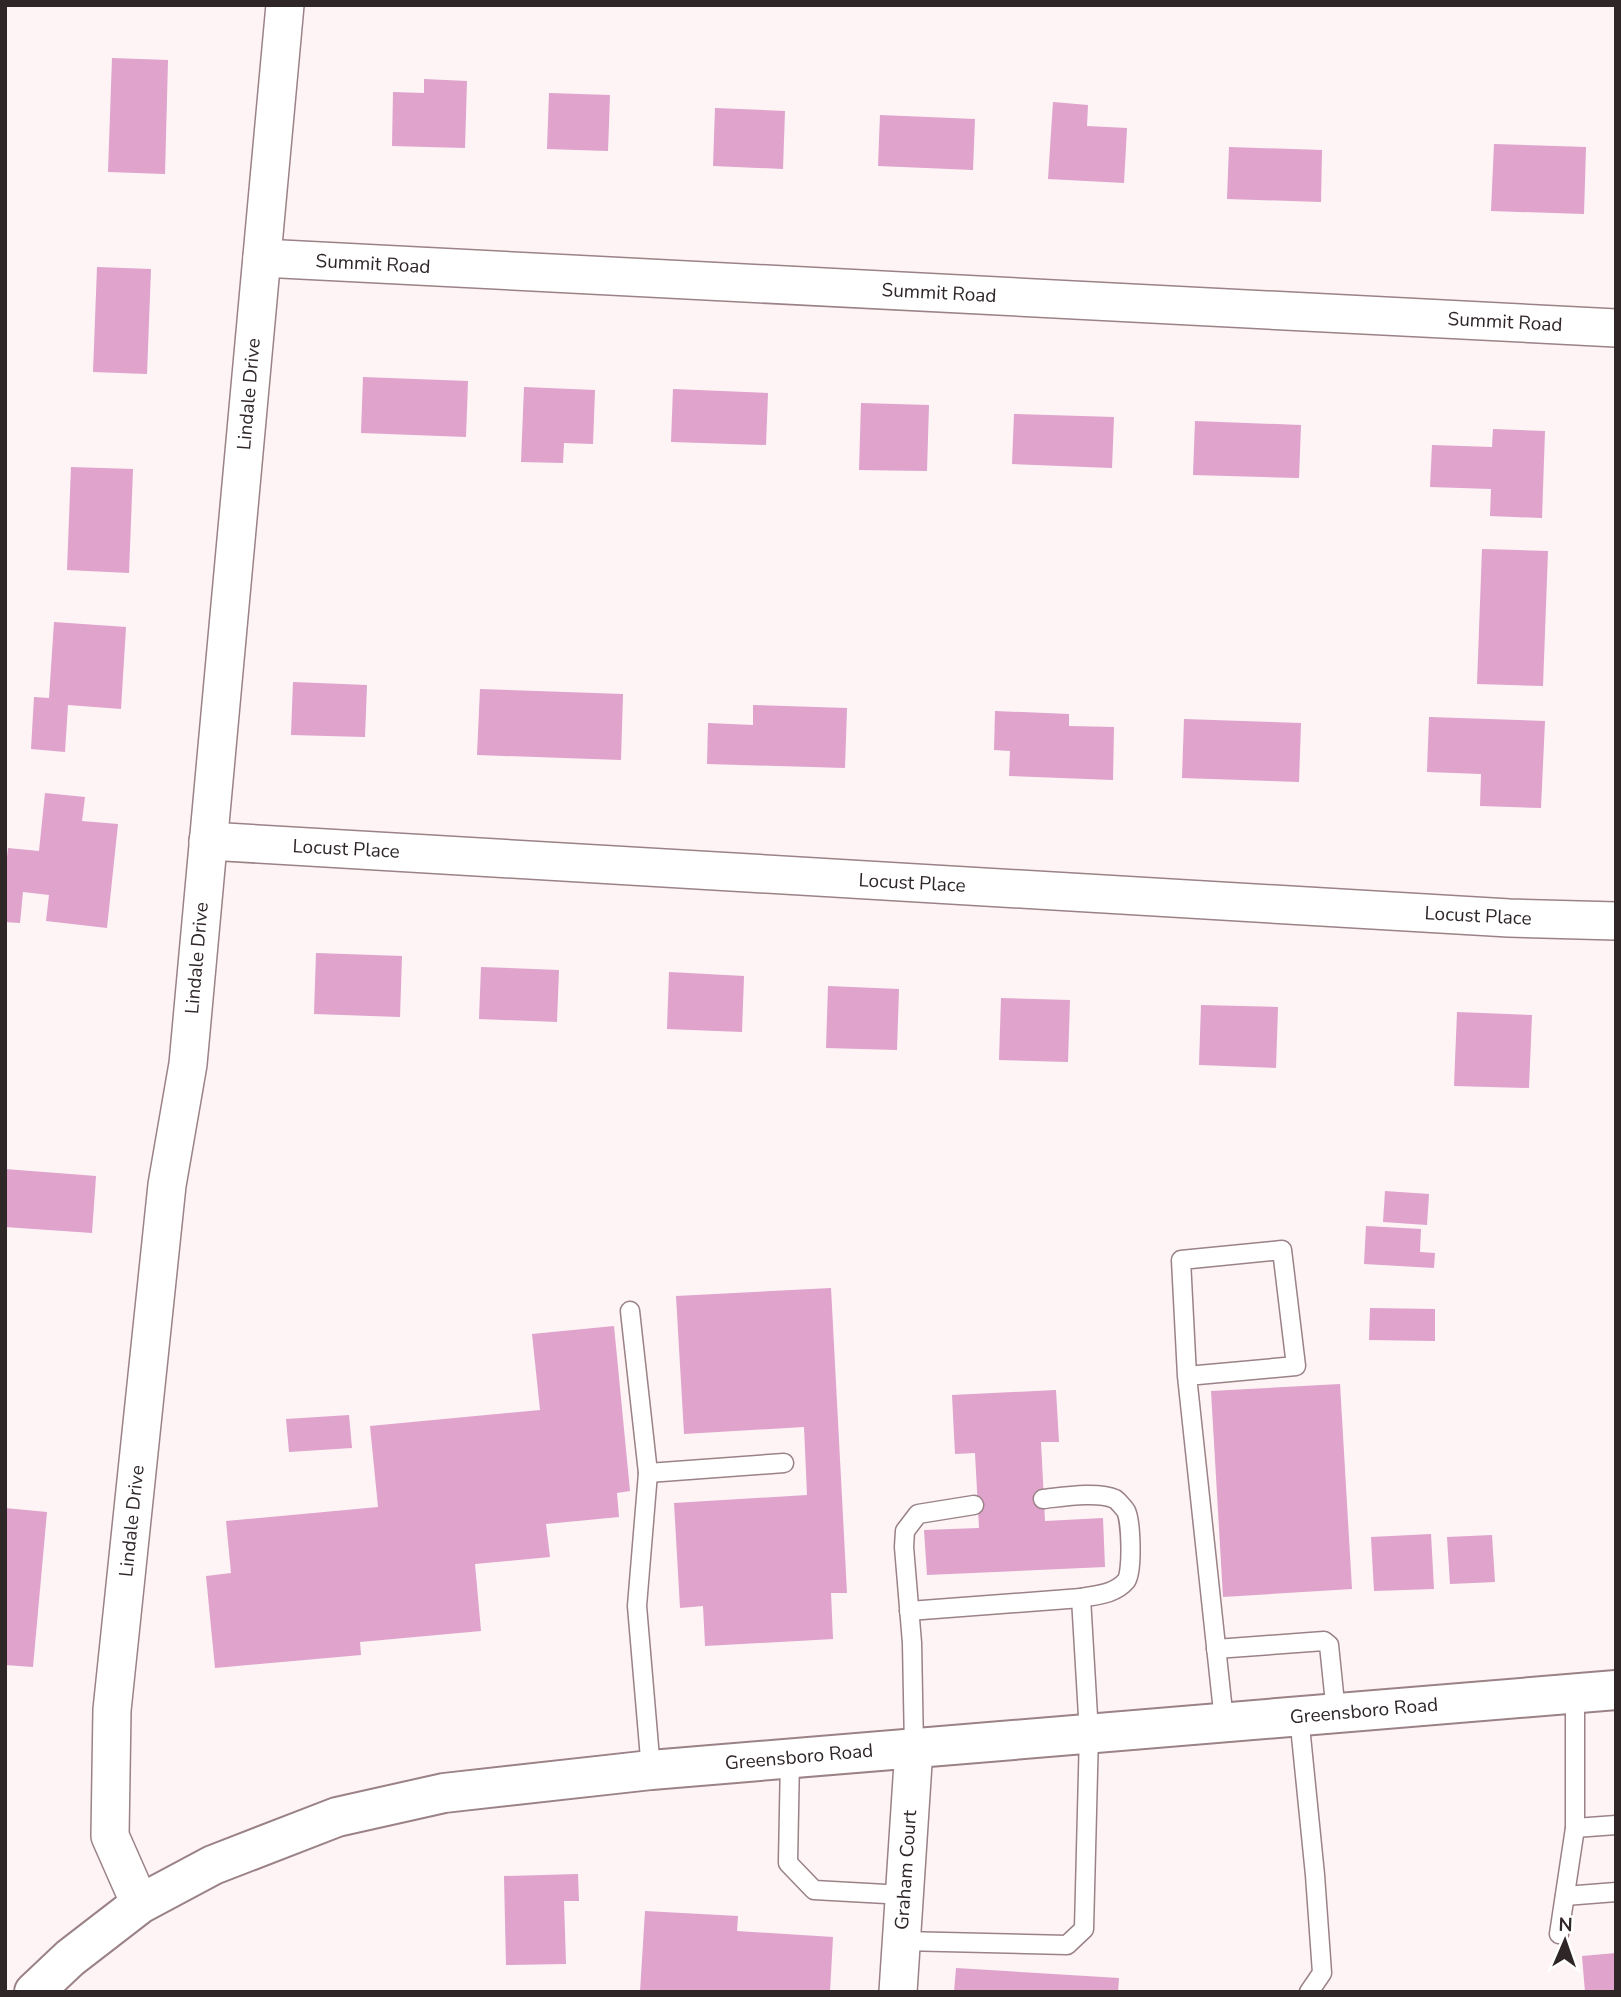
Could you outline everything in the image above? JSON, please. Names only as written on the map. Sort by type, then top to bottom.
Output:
[{"type":"main road","name":"Greensboro Road","points":[[34,1992],[70,1958],[140,1904],[213,1865],[337,1817],[444,1793],[651,1770],[1575,1693],[1615,1683]]},
{"type":"street","name":"Lindale Drive","points":[[140,1904],[110,1836],[112,1710],[167,1185],[188,1064],[285,5]]},
{"type":"street","name":"Summit Road","points":[[262,258],[1616,328]]},
{"type":"street","name":"Locust Place","points":[[208,841],[1495,917],[1616,921]]},
{"type":"street","name":"Graham Court","points":[[898,1992],[914,1748]]},
{"type":"lane","points":[[1187,1376],[1296,1366],[1282,1250],[1181,1260],[1187,1376],[1224,1721]]},
{"type":"lane","points":[[630,1311],[648,1473],[637,1606],[651,1770]]},
{"type":"lane","points":[[648,1473],[784,1463]]},
{"type":"lane","points":[[909,1611],[1081,1598],[1118,1589],[1129,1578],[1132,1563],[1126,1511],[1115,1499],[1093,1495],[1043,1499]]},
{"type":"lane","points":[[914,1748],[905,1531],[918,1514],[974,1505]]},
{"type":"lane","points":[[902,1941],[1067,1945],[1084,1929],[1089,1733],[1081,1598]]},
{"type":"lane","points":[[1216,1649],[1325,1641],[1329,1645],[1317,1715],[1315,1875],[1322,1973],[1309,1992]]},
{"type":"lane","points":[[1559,1934],[1575,1828],[1575,1693]]},
{"type":"lane","points":[[790,1758],[788,1863],[814,1890],[904,1895]]},
{"type":"lane","points":[[1575,1828],[1616,1825]]},
{"type":"lane","points":[[1565,1896],[1616,1892]]},
{"type":"building","points":[[112,58],[168,60],[165,174],[108,172]]},
{"type":"building","points":[[424,79],[467,81],[465,148],[392,146],[393,92],[424,93]]},
{"type":"building","points":[[549,93],[610,95],[608,151],[547,149]]},
{"type":"building","points":[[1053,102],[1088,105],[1087,126],[1127,128],[1124,183],[1048,179]]},
{"type":"building","points":[[715,108],[785,111],[783,169],[713,166]]},
{"type":"building","points":[[880,115],[975,119],[973,170],[878,166]]},
{"type":"building","points":[[1494,144],[1586,147],[1584,214],[1491,211]]},
{"type":"building","points":[[1229,147],[1322,150],[1321,202],[1227,199]]},
{"type":"building","points":[[97,267],[151,269],[147,374],[93,372]]},
{"type":"building","points":[[363,377],[468,381],[466,437],[361,433]]},
{"type":"building","points":[[524,387],[595,390],[593,444],[564,443],[563,463],[521,462]]},
{"type":"building","points":[[673,389],[768,393],[766,445],[671,442]]},
{"type":"building","points":[[861,403],[929,405],[927,471],[859,470]]},
{"type":"building","points":[[1014,414],[1114,417],[1112,468],[1012,464]]},
{"type":"building","points":[[1195,421],[1301,425],[1299,478],[1193,475]]},
{"type":"building","points":[[1493,429],[1545,431],[1542,518],[1490,516],[1491,489],[1430,487],[1432,445],[1492,447]]},
{"type":"building","points":[[71,467],[133,469],[129,573],[67,570]]},
{"type":"building","points":[[1482,549],[1548,551],[1543,686],[1477,684]]},
{"type":"building","points":[[54,622],[126,627],[121,709],[68,705],[65,752],[31,749],[34,697],[49,698]]},
{"type":"building","points":[[293,682],[367,685],[365,737],[291,735]]},
{"type":"building","points":[[480,689],[623,694],[621,760],[477,755]]},
{"type":"building","points":[[753,705],[847,708],[845,768],[707,764],[708,723],[753,725]]},
{"type":"building","points":[[995,711],[1069,714],[1069,726],[1114,727],[1113,780],[1009,776],[1010,751],[994,750]]},
{"type":"building","points":[[1429,717],[1545,721],[1541,808],[1480,806],[1481,774],[1427,772]]},
{"type":"building","points":[[1184,719],[1301,723],[1299,782],[1182,778]]},
{"type":"building","points":[[45,793],[85,797],[82,821],[118,824],[107,928],[46,921],[49,895],[23,892],[20,923],[5,922],[8,848],[39,851]]},
{"type":"building","points":[[316,953],[402,956],[400,1017],[314,1014]]},
{"type":"building","points":[[481,967],[559,970],[557,1022],[479,1019]]},
{"type":"building","points":[[669,972],[744,976],[742,1032],[667,1029]]},
{"type":"building","points":[[828,986],[899,989],[897,1050],[826,1048]]},
{"type":"building","points":[[1001,998],[1070,1000],[1068,1062],[999,1060]]},
{"type":"building","points":[[1201,1005],[1278,1007],[1276,1068],[1199,1065]]},
{"type":"building","points":[[1457,1012],[1532,1015],[1529,1088],[1454,1086]]},
{"type":"building","points":[[5,1169],[96,1176],[92,1233],[5,1227]]},
{"type":"building","points":[[1385,1191],[1429,1194],[1427,1225],[1383,1222]]},
{"type":"building","points":[[1366,1226],[1421,1229],[1420,1252],[1435,1253],[1434,1268],[1364,1264]]},
{"type":"building","points":[[831,1288],[847,1593],[831,1593],[833,1639],[705,1646],[703,1606],[680,1608],[674,1503],[807,1495],[804,1427],[684,1434],[676,1296]]},
{"type":"building","points":[[1370,1308],[1435,1309],[1435,1341],[1369,1340]]},
{"type":"building","points":[[614,1326],[630,1491],[617,1493],[619,1517],[546,1524],[550,1557],[475,1564],[481,1631],[360,1642],[361,1655],[215,1668],[206,1576],[231,1573],[226,1521],[378,1507],[370,1426],[540,1410],[532,1334]]},
{"type":"building","points":[[1340,1384],[1352,1589],[1223,1597],[1211,1391]]},
{"type":"building","points":[[1056,1390],[1059,1442],[1041,1442],[1045,1521],[1103,1518],[1105,1567],[927,1575],[924,1530],[979,1528],[975,1453],[955,1454],[952,1395]]},
{"type":"building","points":[[349,1415],[352,1448],[289,1452],[286,1419]]},
{"type":"building","points":[[5,1508],[47,1512],[33,1667],[5,1665]]},
{"type":"building","points":[[1431,1534],[1434,1589],[1374,1591],[1371,1537]]},
{"type":"building","points":[[1492,1535],[1495,1582],[1450,1584],[1447,1537]]},
{"type":"building","points":[[578,1874],[579,1901],[564,1901],[566,1964],[506,1965],[504,1876]]},
{"type":"building","points":[[645,1911],[738,1916],[737,1931],[833,1937],[830,1992],[640,1992]]},
{"type":"building","points":[[1616,1953],[1616,1992],[1585,1992],[1582,1956]]},
{"type":"building","points":[[956,1968],[1119,1978],[1118,1992],[954,1992]]}]
